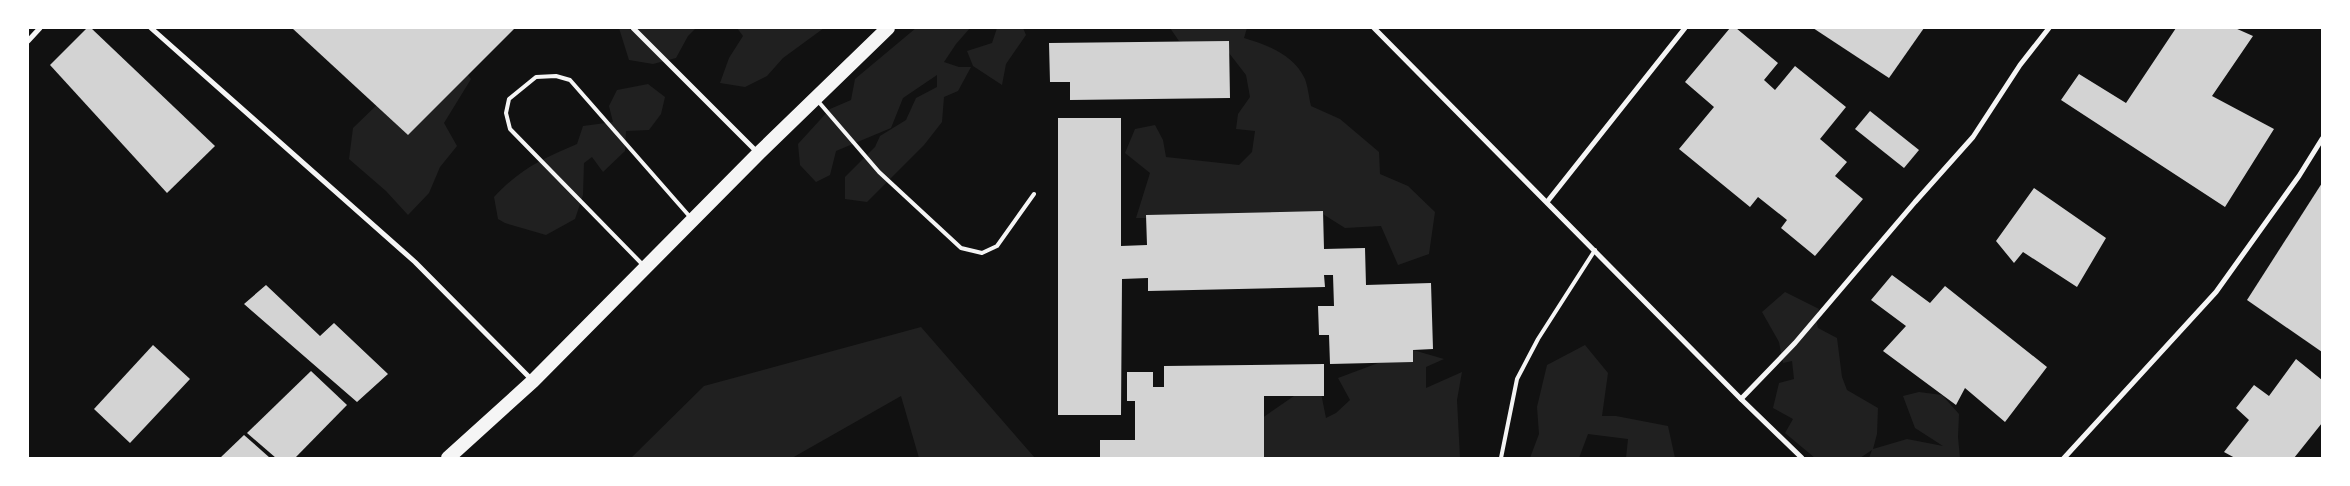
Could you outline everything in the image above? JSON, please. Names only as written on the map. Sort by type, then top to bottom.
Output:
[{"type":"highway","points":[[448,458],[533,381],[758,153],[888,28]]},
{"type":"street","points":[[28,41],[40,28]]},
{"type":"street","points":[[151,28],[415,262],[533,381]]},
{"type":"street","points":[[633,28],[758,153]]},
{"type":"street","points":[[1374,28],[1741,399],[1802,458]]},
{"type":"street","points":[[1547,202],[1685,28]]},
{"type":"street","points":[[1741,399],[1795,343],[1914,202],[1973,137],[2020,65],[2049,28]]},
{"type":"street","points":[[2064,458],[2216,292],[2299,176],[2322,139]]},
{"type":"lane","points":[[645,268],[510,129],[506,113],[509,99],[536,77],[556,76],[570,80],[692,220]]},
{"type":"lane","points":[[815,98],[879,172],[962,248],[982,254],[997,246],[1034,194]]},
{"type":"lane","points":[[1501,458],[1517,379],[1538,339],[1595,250]]},
{"type":"shaded area","points":[[619,28],[696,28],[688,36],[676,58],[653,64],[629,60]]},
{"type":"shaded area","points":[[737,28],[824,28],[783,58],[767,76],[745,87],[720,83],[729,58],[743,36]]},
{"type":"shaded area","points":[[916,28],[970,28],[944,62],[959,67],[971,67],[958,91],[944,97],[942,122],[924,145],[867,202],[845,199],[845,177],[875,147],[880,136],[906,120],[916,98],[937,87],[937,75],[903,98],[891,128],[836,151],[830,175],[816,182],[800,165],[798,144],[830,109],[851,100],[855,79]]},
{"type":"shaded area","points":[[997,28],[1023,28],[1026,35],[1006,64],[1002,85],[973,66],[967,51],[992,43]]},
{"type":"shaded area","points":[[1170,28],[1247,28],[1244,38],[1279,52],[1294,63],[1305,79],[1311,106],[1340,119],[1379,152],[1380,174],[1408,186],[1435,212],[1429,254],[1398,265],[1381,226],[1345,228],[1318,211],[1287,217],[1252,218],[1223,213],[1136,218],[1150,173],[1125,153],[1135,129],[1155,125],[1163,140],[1166,157],[1239,165],[1252,152],[1255,131],[1236,129],[1238,114],[1250,97],[1246,75],[1229,53],[1179,41]]},
{"type":"shaded area","points":[[457,60],[471,79],[444,123],[457,146],[440,167],[429,193],[408,215],[386,191],[349,159],[353,128],[381,101]]},
{"type":"shaded area","points":[[648,84],[665,97],[661,114],[649,130],[626,131],[625,151],[603,172],[592,157],[584,163],[583,195],[575,219],[546,235],[505,223],[498,219],[494,197],[504,187],[532,166],[577,144],[583,126],[613,122],[609,106],[617,90]]},
{"type":"shaded area","points":[[1785,292],[1819,309],[1816,319],[1818,328],[1837,338],[1842,377],[1847,390],[1878,408],[1877,434],[1873,449],[1907,439],[1943,446],[1915,428],[1903,396],[1919,392],[1942,395],[1959,414],[1958,437],[1960,458],[1869,458],[1872,450],[1860,458],[1815,458],[1785,433],[1793,419],[1773,408],[1779,383],[1794,379],[1792,361],[1783,363],[1779,342],[1762,312]]},
{"type":"shaded area","points":[[921,327],[1035,458],[919,458],[901,396],[792,458],[631,458],[704,386]]},
{"type":"shaded area","points":[[1585,345],[1608,373],[1602,416],[1616,416],[1668,426],[1675,458],[1626,458],[1628,439],[1588,434],[1579,458],[1530,458],[1539,434],[1537,407],[1547,365]]},
{"type":"shaded area","points":[[1413,350],[1444,359],[1426,367],[1426,388],[1462,372],[1457,400],[1460,458],[1244,458],[1249,427],[1294,396],[1321,393],[1326,418],[1336,413],[1350,400],[1338,378]]},
{"type":"building","points":[[87,28],[91,28],[215,146],[167,193],[50,65]]},
{"type":"building","points":[[292,28],[515,28],[408,135]]},
{"type":"building","points":[[1730,28],[1736,28],[1778,63],[1764,80],[1775,90],[1795,66],[1846,107],[1820,139],[1847,162],[1835,176],[1863,199],[1815,256],[1781,228],[1787,220],[1758,197],[1750,207],[1679,149],[1714,107],[1685,82]]},
{"type":"building","points":[[1813,28],[1924,28],[1889,78]]},
{"type":"building","points":[[2176,28],[2235,28],[2253,36],[2212,96],[2274,129],[2225,207],[2061,100],[2079,74],[2126,103]]},
{"type":"building","points":[[1229,41],[1230,98],[1070,100],[1070,82],[1050,82],[1049,43]]},
{"type":"building","points":[[1870,111],[1919,150],[1904,168],[1855,129]]},
{"type":"building","points":[[1058,118],[1121,118],[1121,246],[1147,245],[1146,215],[1323,211],[1324,249],[1365,248],[1366,285],[1431,283],[1433,349],[1413,350],[1413,362],[1330,364],[1329,335],[1319,335],[1318,306],[1334,306],[1333,275],[1324,275],[1325,287],[1148,291],[1148,278],[1122,279],[1121,415],[1058,415]]},
{"type":"building","points":[[2322,183],[2322,352],[2247,300]]},
{"type":"building","points":[[2034,188],[2106,238],[2077,287],[2023,252],[2014,263],[1996,241]]},
{"type":"building","points":[[1892,275],[1930,303],[1945,286],[2047,367],[2005,422],[1965,388],[1956,405],[1883,351],[1906,326],[1871,300]]},
{"type":"building","points":[[266,285],[320,336],[334,323],[388,374],[357,402],[244,304]]},
{"type":"building","points":[[153,345],[190,379],[130,443],[94,409]]},
{"type":"building","points":[[2296,359],[2322,380],[2322,423],[2294,458],[2235,458],[2224,452],[2249,420],[2236,408],[2254,385],[2269,396]]},
{"type":"building","points":[[1324,364],[1324,396],[1264,396],[1264,458],[1100,458],[1100,440],[1135,440],[1135,401],[1127,401],[1127,372],[1153,372],[1153,387],[1164,387],[1164,366]]},
{"type":"building","points":[[311,371],[347,405],[295,458],[276,458],[247,433]]},
{"type":"building","points":[[244,435],[270,458],[220,458]]}]
